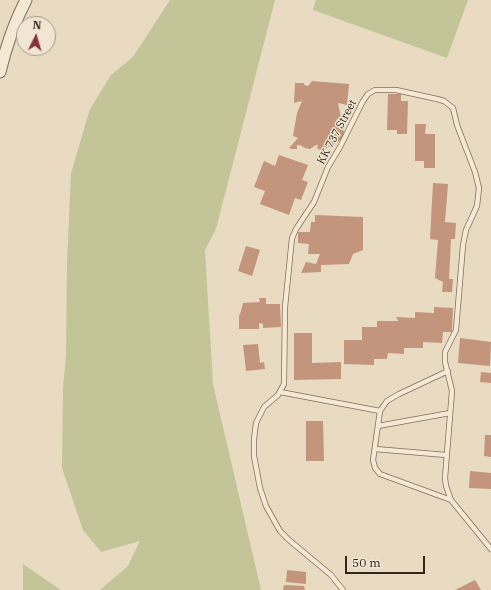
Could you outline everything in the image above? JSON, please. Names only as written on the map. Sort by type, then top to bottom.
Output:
[{"type":"street","points":[[0,72],[6,48],[26,0]]},
{"type":"lane","name":"KK 737 Street","points":[[280,392],[284,384],[285,307],[292,238],[296,229],[314,202],[328,167],[340,147],[363,101],[368,94],[375,90],[396,90],[444,101],[453,108],[457,125],[475,172],[479,188],[477,206],[466,230],[463,245],[456,330],[445,352],[445,362],[452,391],[445,478],[450,500],[491,548]]},
{"type":"lane","points":[[448,372],[387,401],[380,411],[373,460],[380,474],[450,500]]},
{"type":"lane","points":[[343,590],[331,575],[280,531],[266,506],[260,488],[254,456],[256,424],[264,407],[280,392],[380,411]]},
{"type":"lane","points":[[378,426],[450,413]]},
{"type":"lane","points":[[375,449],[446,456]]},
{"type":"green space","points":[[170,0],[275,0],[216,229],[205,250],[213,384],[261,590],[100,590],[128,566],[140,541],[101,552],[83,530],[62,468],[63,388],[66,355],[67,263],[71,173],[90,109],[111,75],[133,57]]},
{"type":"green space","points":[[316,0],[468,0],[447,58],[313,10]]},
{"type":"green space","points":[[23,564],[61,590],[23,590]]},
{"type":"building","points":[[312,81],[349,84],[347,105],[338,103],[345,137],[333,145],[320,150],[317,148],[318,145],[310,149],[297,145],[297,149],[292,149],[289,148],[298,138],[293,136],[297,113],[302,101],[294,103],[295,83],[304,83],[304,85],[308,86]]},
{"type":"building","points":[[388,94],[401,94],[401,101],[408,101],[407,134],[397,134],[397,130],[387,130]]},
{"type":"building","points":[[415,124],[426,124],[425,134],[435,134],[435,168],[424,168],[424,161],[415,161]]},
{"type":"building","points":[[279,155],[308,165],[302,180],[308,182],[301,200],[295,198],[289,215],[260,204],[265,191],[254,187],[264,161],[275,166]]},
{"type":"building","points":[[433,183],[448,184],[445,222],[456,223],[455,239],[451,239],[449,279],[453,279],[452,292],[442,292],[443,282],[435,278],[438,240],[430,239]]},
{"type":"building","points":[[315,215],[363,217],[363,250],[353,254],[349,264],[321,265],[321,272],[301,273],[306,262],[316,264],[320,254],[308,254],[309,244],[298,243],[298,232],[310,232],[311,222],[315,222]]},
{"type":"building","points":[[246,246],[260,250],[252,276],[238,271]]},
{"type":"building","points":[[259,298],[266,298],[266,304],[280,304],[281,327],[263,328],[263,324],[259,323],[259,329],[239,329],[239,316],[243,303],[260,302]]},
{"type":"building","points":[[434,307],[453,308],[452,332],[443,332],[442,343],[423,342],[423,348],[404,348],[404,354],[388,353],[387,359],[374,359],[374,365],[344,364],[344,340],[362,340],[362,327],[377,327],[377,321],[398,321],[396,317],[415,318],[415,312],[434,313]]},
{"type":"building","points":[[294,333],[312,333],[312,363],[341,362],[341,379],[294,380]]},
{"type":"building","points":[[460,338],[491,342],[490,366],[458,363]]},
{"type":"building","points":[[258,344],[260,363],[264,362],[265,369],[246,371],[243,345]]},
{"type":"building","points":[[481,372],[491,373],[491,383],[480,382]]},
{"type":"building","points":[[306,421],[323,421],[324,461],[306,461]]},
{"type":"building","points":[[485,435],[491,435],[491,457],[484,456]]},
{"type":"building","points":[[470,471],[491,473],[491,489],[469,488]]},
{"type":"building","points":[[287,570],[306,572],[306,584],[286,582]]},
{"type":"building","points":[[475,580],[481,590],[455,590]]},
{"type":"building","points":[[284,585],[304,586],[305,590],[283,590]]}]
